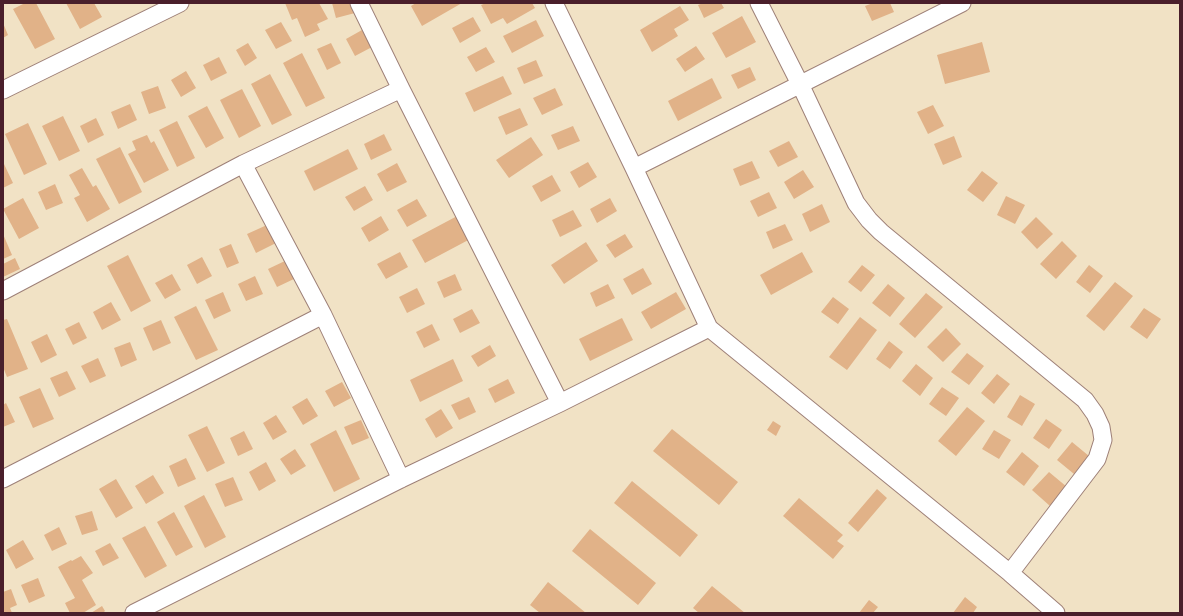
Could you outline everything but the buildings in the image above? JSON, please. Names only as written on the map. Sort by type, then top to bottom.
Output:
[{"type":"street","points":[[3,90],[180,3]]},
{"type":"street","points":[[360,3],[401,89],[560,403]]},
{"type":"street","points":[[554,3],[709,328],[1010,573],[1056,613]]},
{"type":"street","points":[[759,3],[800,84],[856,203],[869,220],[1085,400],[1095,414],[1101,427],[1103,440],[1097,459],[1010,573]]},
{"type":"street","points":[[634,168],[962,3]]},
{"type":"street","points":[[3,291],[243,164],[401,89]]},
{"type":"street","points":[[243,164],[323,315],[401,479]]},
{"type":"street","points":[[3,479],[323,315]]},
{"type":"street","points":[[134,613],[401,479],[560,403],[709,328]]}]
